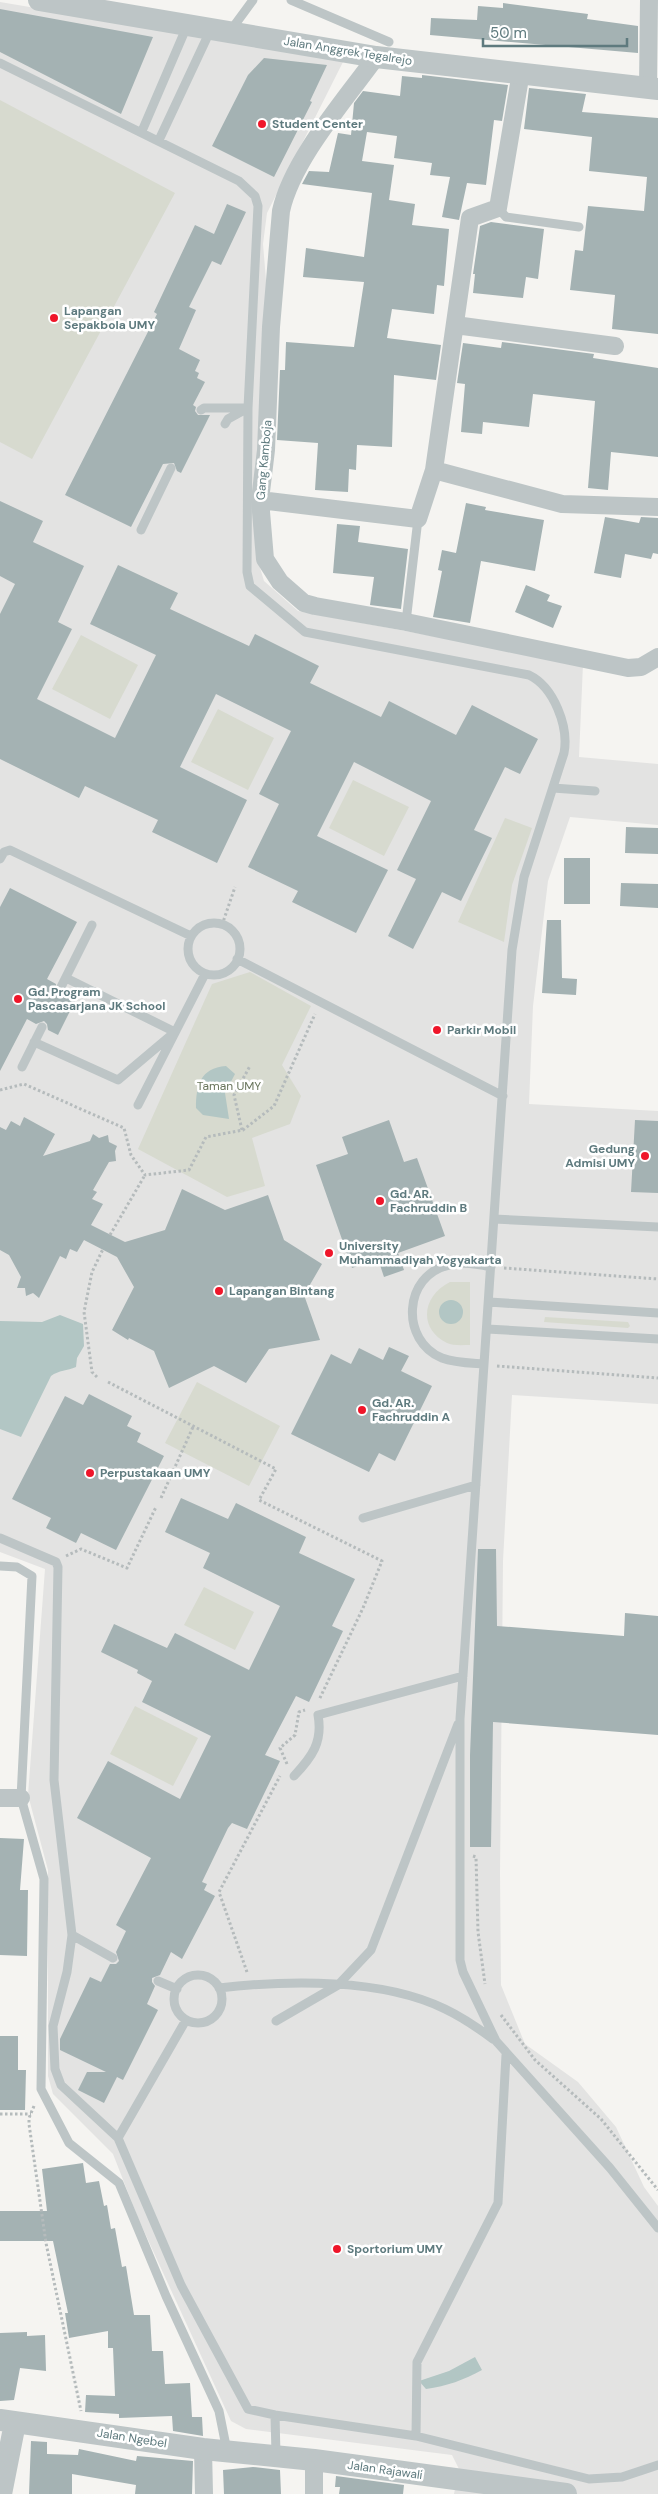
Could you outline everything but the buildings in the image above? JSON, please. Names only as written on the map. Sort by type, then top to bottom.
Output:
[{"type":"street","name":"Jalan Anggrek Tegalrejo","points":[[39,0],[220,30],[383,50],[521,72],[653,88]]},
{"type":"street","points":[[650,0],[653,88]]},
{"type":"street","name":"Gang Kamboja","points":[[383,50],[309,150],[282,205],[271,327],[269,408],[260,500],[265,559],[280,582],[304,603],[628,668],[641,667],[658,658]]},
{"type":"street","points":[[260,500],[418,519],[434,470],[470,218],[498,208],[521,72]]},
{"type":"street","points":[[455,325],[615,346]]},
{"type":"street","points":[[434,470],[562,504],[658,507]]},
{"type":"street","points":[[0,1798],[21,1798]]},
{"type":"street","points":[[1,2494],[8,2422]]},
{"type":"street","name":"Jalan Ngebel","points":[[8,2422],[85,2431],[204,2449]]},
{"type":"street","points":[[204,2449],[204,2494]]},
{"type":"street","name":"Jalan Rajawali","points":[[204,2449],[314,2460],[566,2494]]},
{"type":"street","points":[[314,2460],[314,2494]]},
{"type":"lane","points":[[159,140],[220,30],[253,0]]},
{"type":"lane","points":[[291,0],[383,50]]},
{"type":"lane","points":[[142,131],[187,25]]},
{"type":"lane","points":[[0,63],[142,131],[239,181],[249,187],[255,196],[258,206],[248,408],[247,572],[250,586],[305,632],[530,674],[540,680],[558,710],[564,739],[564,754],[524,877],[512,950],[460,1719],[461,1966],[496,2041],[506,2055],[610,2168],[658,2228]]},
{"type":"lane","points":[[498,208],[506,216],[579,227]]},
{"type":"lane","points":[[201,410],[204,408],[248,408]]},
{"type":"lane","points":[[225,424],[228,419],[248,408]]},
{"type":"lane","points":[[141,530],[171,468]]},
{"type":"lane","points":[[406,622],[418,519]]},
{"type":"lane","points":[[553,788],[594,791]]},
{"type":"lane","points":[[0,859],[4,852],[10,850],[191,936]]},
{"type":"lane","points":[[61,987],[92,925]]},
{"type":"lane","points":[[205,925],[222,925],[236,935],[240,952],[232,967],[224,973],[215,975],[205,974],[193,966],[187,951],[191,936],[205,925]]},
{"type":"lane","points":[[237,959],[503,1096]]},
{"type":"lane","points":[[138,1106],[205,974]]},
{"type":"lane","points":[[66,978],[175,1032]]},
{"type":"lane","points":[[22,1067],[42,1027]]},
{"type":"lane","points":[[34,1042],[118,1080],[175,1032]]},
{"type":"lane","points":[[494,1219],[658,1227]]},
{"type":"lane","points":[[484,1364],[442,1358],[430,1351],[414,1330],[412,1310],[417,1290],[425,1278],[436,1270],[448,1265],[462,1263],[491,1267]]},
{"type":"lane","points":[[488,1302],[658,1313]]},
{"type":"lane","points":[[487,1329],[658,1339]]},
{"type":"lane","points":[[363,1518],[476,1485]]},
{"type":"lane","points":[[0,1538],[56,1562],[58,1567],[54,1780],[72,1935],[67,1972],[53,2026],[55,2069],[61,2085],[118,2138],[181,2285],[248,2409],[275,2415],[416,2436],[589,2478],[622,2477],[658,2465]]},
{"type":"lane","points":[[0,1566],[17,1567],[32,1576],[21,1798],[44,1879],[41,2089],[69,2143],[119,2182],[166,2296],[219,2411],[227,2451]]},
{"type":"lane","points":[[294,1776],[315,1752],[319,1739],[318,1715],[463,1676]]},
{"type":"lane","points":[[276,2020],[338,1985],[371,1950],[460,1719]]},
{"type":"lane","points":[[72,1935],[113,1958]]},
{"type":"lane","points":[[198,1975],[214,1981],[219,1988],[222,2003],[214,2016],[201,2022],[186,2020],[179,2013],[175,2004],[176,1989],[182,1982],[198,1975]]},
{"type":"lane","points":[[158,1981],[176,1989]]},
{"type":"lane","points":[[219,1988],[252,1984],[338,1985],[375,1989],[430,2003],[471,2023],[496,2041]]},
{"type":"lane","points":[[118,2138],[186,2020]]},
{"type":"lane","points":[[416,2436],[417,2362],[498,2203],[506,2055]]},
{"type":"lane","points":[[275,2415],[276,2456]]},
{"type":"path","points":[[222,925],[235,887]]},
{"type":"path","points":[[145,1175],[189,1170],[206,1137],[242,1130],[275,1104],[321,1002]]},
{"type":"path","points":[[242,1130],[234,1095],[250,1066]]},
{"type":"path","points":[[0,1090],[24,1084],[124,1128],[132,1155],[145,1175]]},
{"type":"path","points":[[110,1235],[145,1175]]},
{"type":"path","points":[[97,1377],[92,1372],[84,1312],[92,1272],[103,1249]]},
{"type":"path","points":[[491,1267],[658,1280]]},
{"type":"path","points":[[484,1364],[658,1378]]},
{"type":"path","points":[[108,1382],[276,1470],[259,1500],[382,1561],[363,1608],[316,1707]]},
{"type":"path","points":[[161,1498],[193,1427]]},
{"type":"path","points":[[56,1562],[81,1549],[127,1568],[156,1507]]},
{"type":"path","points":[[252,1984],[219,1892],[287,1764],[280,1748],[295,1735],[299,1712],[308,1710]]},
{"type":"path","points":[[460,1856],[476,1857],[478,1932],[485,1985]]},
{"type":"path","points":[[496,2008],[534,2060],[601,2119],[658,2190]]},
{"type":"path","points":[[41,2089],[29,2124],[46,2243],[85,2431]]},
{"type":"path","points":[[0,2114],[31,2114]]},
{"type":"shaded area","name":"University Muhammadiyah Yogyakarta","points":[[0,2],[344,60],[267,213],[263,244],[268,304],[257,558],[264,581],[298,611],[583,664],[579,757],[658,764],[658,825],[570,817],[548,881],[533,1006],[529,1104],[658,1111],[658,1404],[512,1395],[503,1561],[500,1874],[501,1985],[525,2044],[578,2082],[616,2127],[644,2187],[658,2206],[658,2494],[454,2494],[459,2469],[452,2455],[246,2429],[231,2421],[138,2218],[113,2154],[53,2094],[48,2076],[48,1870],[28,1795],[45,1569],[0,1552]]},
{"type":"shaded area","points":[[226,1066],[235,1074],[225,1093],[229,1119],[203,1115],[196,1108],[197,1092],[201,1080],[210,1070]]},
{"type":"shaded area","points":[[451,1300],[456,1301],[462,1307],[462,1317],[456,1323],[451,1324],[446,1323],[440,1317],[439,1312],[440,1307],[446,1301]]},
{"type":"shaded area","points":[[60,1315],[83,1324],[84,1346],[77,1358],[76,1367],[51,1376],[21,1437],[0,1429],[0,1321],[42,1322]]},
{"type":"shaded area","points":[[475,2357],[482,2370],[469,2377],[426,2389],[419,2381],[449,2371]]},
{"type":"green space","name":"Lapangan Sepakbola UMY","points":[[0,100],[175,193],[32,459],[0,442]]},
{"type":"green space","points":[[81,635],[138,665],[110,719],[52,689]]},
{"type":"green space","points":[[218,709],[274,738],[248,790],[191,762]]},
{"type":"green space","points":[[353,780],[409,807],[384,856],[329,828]]},
{"type":"green space","points":[[505,818],[532,828],[512,885],[504,942],[458,922]]},
{"type":"green space","name":"Taman UMY","points":[[250,972],[311,1006],[282,1065],[301,1096],[290,1124],[252,1138],[265,1186],[227,1197],[138,1149],[212,984]]},
{"type":"green space","points":[[450,1282],[470,1282],[470,1345],[447,1343],[437,1337],[428,1321],[429,1303],[441,1288]]},
{"type":"green space","points":[[545,1317],[628,1322],[630,1326],[628,1328],[544,1322]]},
{"type":"green space","points":[[197,1382],[280,1426],[249,1486],[165,1443]]},
{"type":"green space","points":[[204,1587],[254,1612],[235,1650],[184,1625]]},
{"type":"green space","points":[[135,1706],[198,1738],[173,1786],[110,1754]]},
{"type":"place","name":"Student Center","points":[[262,124]]},
{"type":"place","name":"Lapangan Sepakbola UMY","points":[[54,318]]},
{"type":"place","name":"Gd. Program Pascasarjana JK School","points":[[18,999]]},
{"type":"place","name":"Parkir Mobil","points":[[437,1030]]},
{"type":"place","name":"Gedung Admisi UMY","points":[[645,1156]]},
{"type":"place","name":"Gd. AR. Fachruddin B","points":[[380,1201]]},
{"type":"place","name":"University Muhammadiyah Yogyakarta","points":[[329,1253]]},
{"type":"place","name":"Lapangan Bintang","points":[[219,1291]]},
{"type":"place","name":"Gd. AR. Fachruddin A","points":[[362,1410]]},
{"type":"place","name":"Perpustakaan UMY","points":[[90,1473]]},
{"type":"place","name":"Sportorium UMY","points":[[337,2249]]}]
